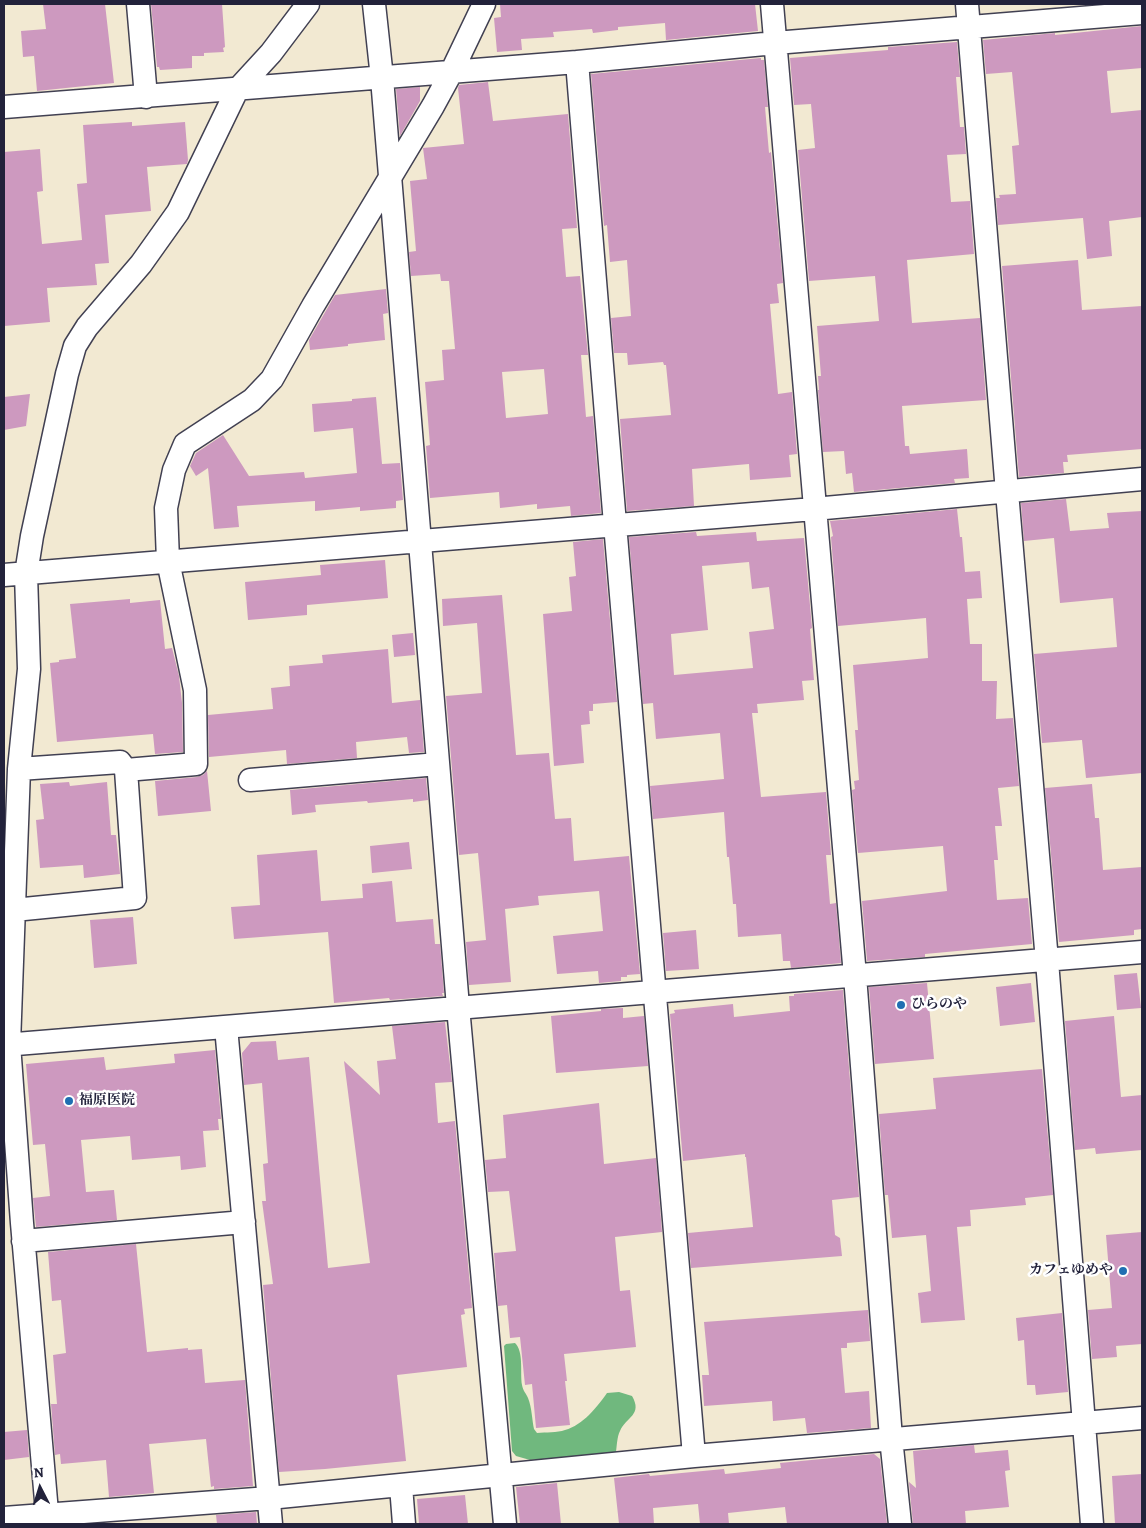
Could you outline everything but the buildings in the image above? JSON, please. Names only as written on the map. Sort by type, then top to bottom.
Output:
[{"type":"street","points":[[138,4],[146,97]]},
{"type":"street","points":[[48,1519],[16,1229],[7,1045],[19,769],[29,669],[26,574],[47,465],[67,374],[76,346],[87,327],[141,264],[178,212],[237,90],[271,53],[308,4]]},
{"type":"street","points":[[374,4],[382,78],[458,1007],[505,1524]]},
{"type":"street","points":[[126,770],[196,764],[195,690],[168,561],[166,508],[174,470],[185,444],[252,400],[272,379],[312,306],[451,73],[484,4]]},
{"type":"street","points":[[772,4],[855,976],[891,1438],[900,1524]]},
{"type":"street","points":[[967,4],[1092,1524]]},
{"type":"street","points":[[4,107],[451,73],[775,43],[1142,13]]},
{"type":"street","points":[[578,62],[694,1456]]},
{"type":"street","points":[[4,575],[814,509],[1142,480]]},
{"type":"street","points":[[14,910],[135,898],[126,770],[120,762],[19,769]]},
{"type":"street","points":[[250,780],[438,764]]},
{"type":"street","points":[[7,1045],[1142,952]]},
{"type":"street","points":[[226,1027],[271,1524]]},
{"type":"street","points":[[16,1229],[244,1222]]},
{"type":"street","points":[[4,1518],[48,1519],[694,1456],[1142,1418]]},
{"type":"street","points":[[401,1486],[404,1524]]},
{"type":"green space","points":[[515,1343],[521,1357],[522,1387],[529,1402],[534,1429],[537,1433],[562,1431],[572,1428],[594,1410],[607,1393],[619,1392],[632,1396],[635,1402],[635,1412],[620,1431],[616,1452],[530,1460],[516,1456],[512,1451],[504,1346]]},
{"type":"place","name":"ひらのや","points":[[901,1005]]},
{"type":"place","name":"福原医院","points":[[69,1101]]},
{"type":"place","name":"カフェゆめや","points":[[1123,1271]]}]
